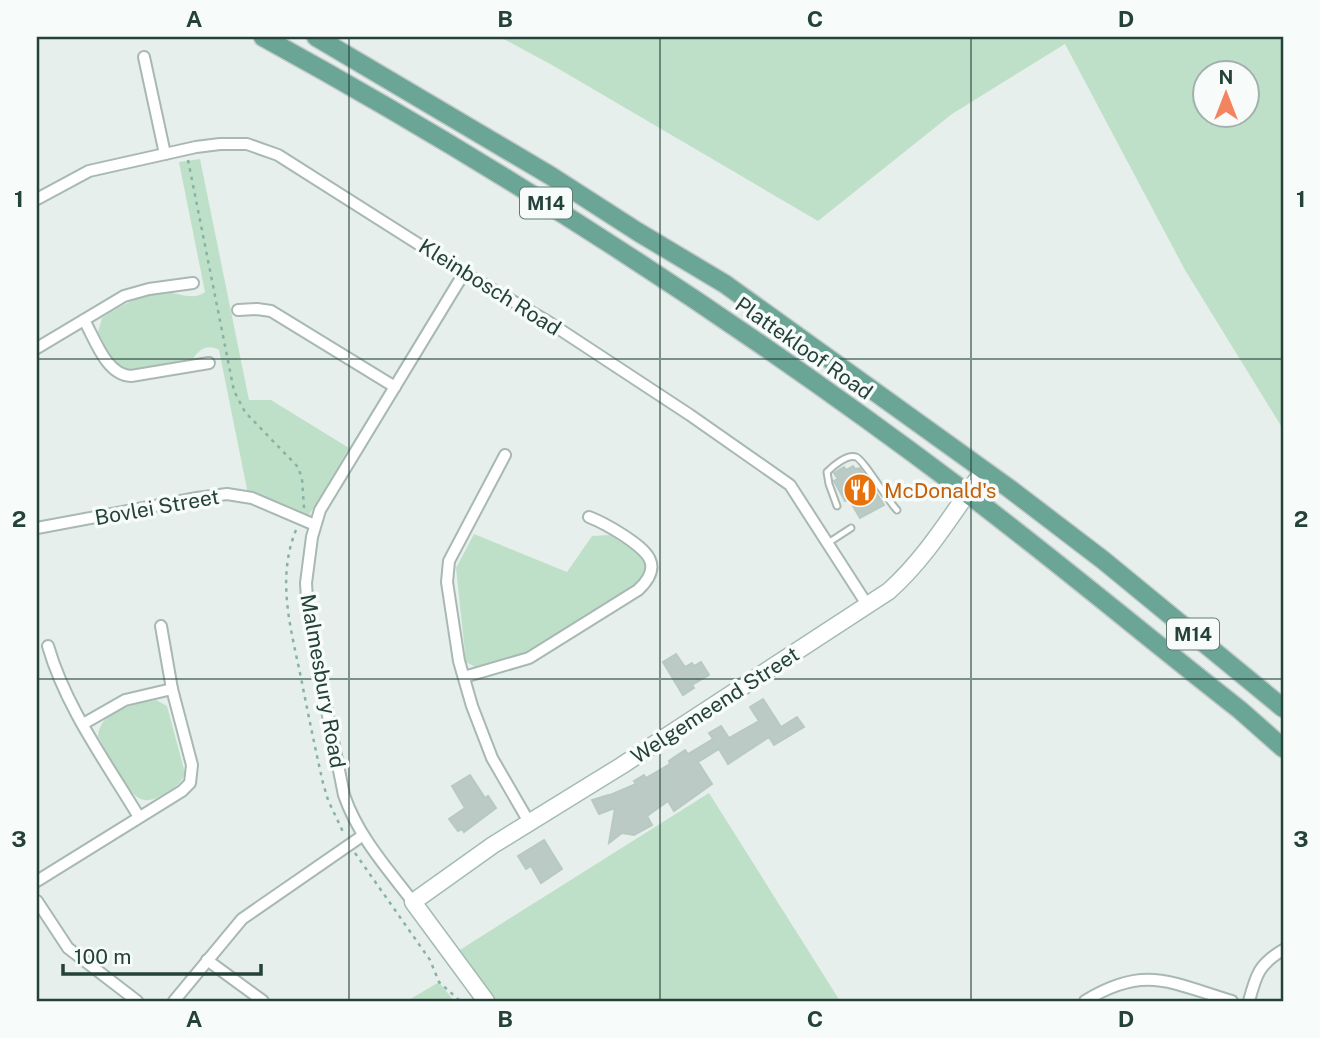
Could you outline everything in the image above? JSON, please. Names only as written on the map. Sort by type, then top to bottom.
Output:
[{"type":"main road","name":"Plattekloof Road","points":[[263,37],[384,105],[567,215],[808,377],[967,493],[1240,710],[1283,748]]},
{"type":"main road","name":"Plattekloof Road","points":[[316,37],[726,284],[984,470],[1103,560],[1283,709]]},
{"type":"street","points":[[144,57],[165,154]]},
{"type":"street","name":"Kleinbosch Road","points":[[37,199],[89,171],[186,149],[233,143],[247,144],[278,155],[464,273],[547,321],[780,477],[790,485],[868,606]]},
{"type":"street","name":"Malmesbury Road","points":[[464,273],[320,510],[307,561],[306,583],[308,616],[344,795],[351,817],[362,836],[486,1001]]},
{"type":"street","points":[[37,348],[124,296],[174,284],[193,283]]},
{"type":"street","points":[[238,310],[265,309],[395,387]]},
{"type":"street","points":[[84,320],[113,370],[121,375],[131,376],[209,363]]},
{"type":"street","points":[[505,455],[449,561],[447,572],[459,661],[464,677],[492,758],[529,822]]},
{"type":"street","name":"Welgemeend Street","points":[[413,902],[493,845],[621,766],[868,606],[908,574],[984,470]]},
{"type":"street","name":"Bovlei Street","points":[[37,528],[227,494],[252,498],[315,525]]},
{"type":"street","points":[[464,677],[528,658],[647,582],[652,566],[642,547],[589,517]]},
{"type":"street","points":[[37,881],[182,791],[190,782],[191,765],[172,689],[161,626]]},
{"type":"street","points":[[48,646],[55,670],[83,724],[139,817]]},
{"type":"street","points":[[83,724],[125,700],[172,689]]},
{"type":"street","points":[[174,1001],[242,919],[362,836]]},
{"type":"street","points":[[37,901],[68,948],[137,1001]]},
{"type":"street","points":[[1249,1001],[1256,973],[1265,962],[1283,950]]},
{"type":"street","points":[[206,960],[263,1001]]},
{"type":"street","points":[[1085,1001],[1115,984],[1147,979],[1160,980],[1232,1001]]},
{"type":"lane","points":[[837,506],[827,472],[849,457],[856,457],[887,501],[897,510]]},
{"type":"lane","points":[[828,543],[851,528]]},
{"type":"path","points":[[186,149],[234,391],[245,412],[298,467],[302,479],[304,511]]},
{"type":"path","points":[[296,530],[285,578],[288,616],[323,783],[344,834]]},
{"type":"path","points":[[355,853],[430,960],[439,982],[460,1001]]},
{"type":"green space","points":[[500,37],[1283,37],[1283,429],[1185,270],[1065,44],[952,114],[818,221]]},
{"type":"green space","points":[[200,159],[249,400],[271,400],[349,448],[308,517],[248,494],[219,350],[207,348],[200,351],[192,361],[130,370],[114,360],[98,332],[102,318],[139,298],[163,293],[195,296],[205,292],[179,162]]},
{"type":"green space","points":[[474,534],[567,572],[592,536],[610,535],[642,555],[646,566],[642,581],[529,653],[477,668],[466,662],[456,568]]},
{"type":"green space","points":[[156,700],[167,706],[185,773],[173,789],[157,798],[146,800],[129,789],[98,736],[100,727],[112,714],[129,706]]},
{"type":"green space","points":[[709,793],[840,1001],[491,1001],[455,953]]},
{"type":"green space","points":[[439,982],[454,1001],[407,1001]]},
{"type":"building","name":"McDonald's","points":[[853,466],[855,469],[860,468],[884,505],[860,518],[849,499],[845,501],[834,481],[838,479],[834,473],[844,467],[846,470]]},
{"type":"building","points":[[676,654],[685,667],[701,662],[709,675],[692,685],[694,688],[683,695],[663,662]]},
{"type":"building","points":[[763,699],[781,727],[797,717],[804,727],[774,745],[769,737],[728,764],[719,749],[698,762],[712,784],[674,811],[668,801],[647,816],[652,825],[634,835],[622,833],[609,843],[615,808],[599,814],[592,800],[636,784],[634,781],[644,775],[646,778],[670,764],[669,761],[685,750],[688,754],[713,739],[709,733],[721,726],[729,738],[759,721],[750,707]]},
{"type":"building","points":[[470,775],[485,798],[488,796],[496,808],[464,832],[462,829],[458,831],[449,819],[465,808],[452,786]]},
{"type":"building","points":[[544,840],[562,869],[541,883],[531,866],[526,869],[518,856]]},
{"type":"place","name":"McDonald's","points":[[860,490]]}]
